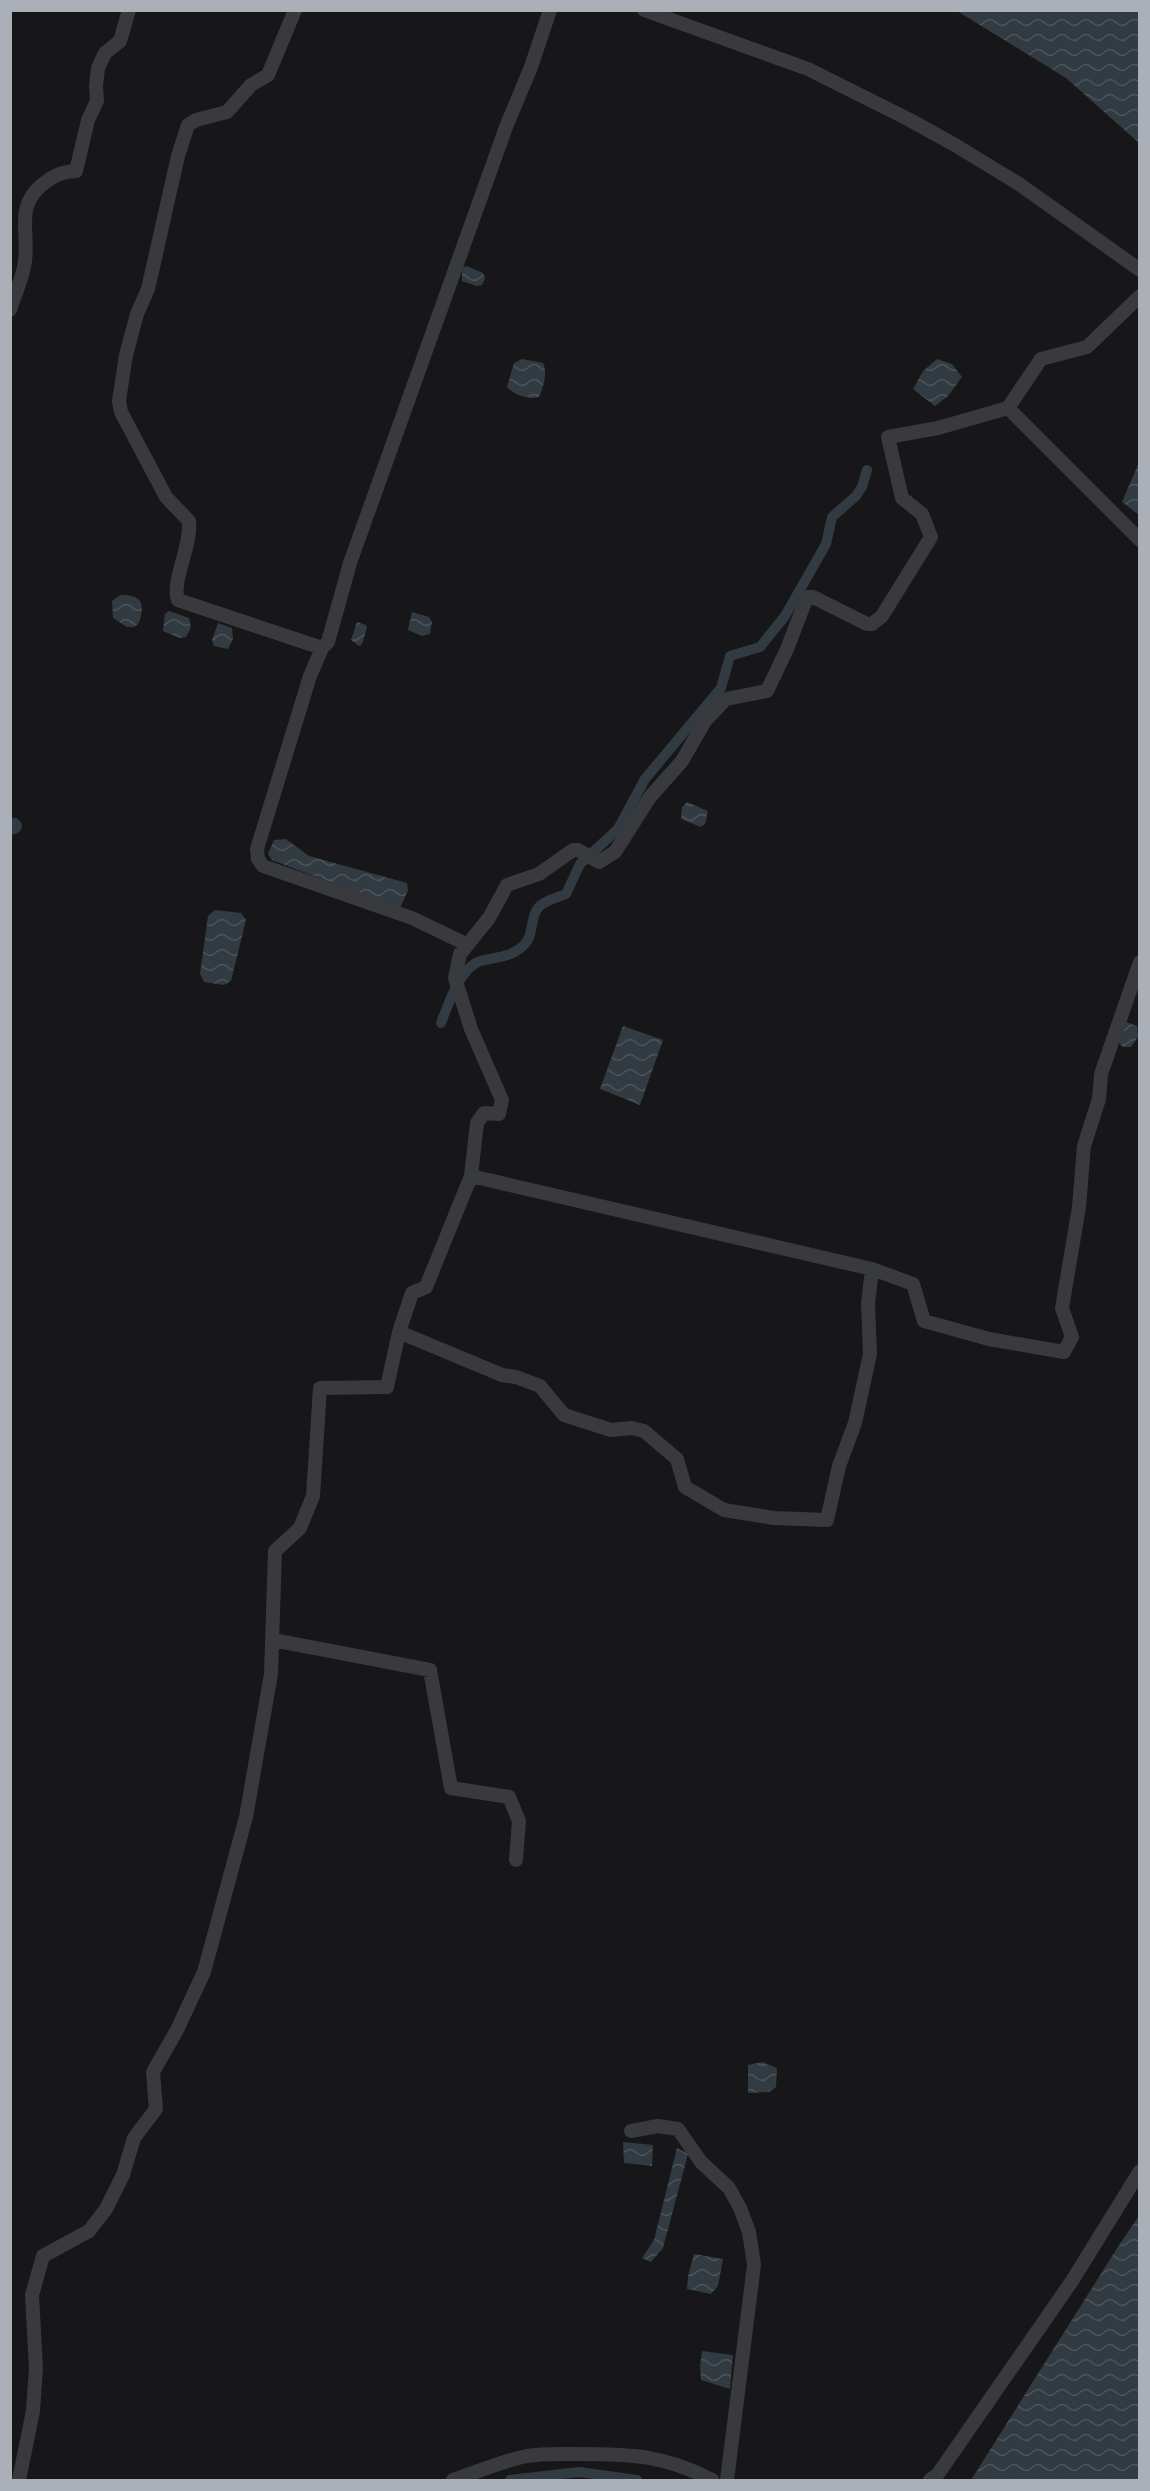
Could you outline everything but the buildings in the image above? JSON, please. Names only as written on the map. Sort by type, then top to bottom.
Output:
[{"type":"street","points":[[10,310],[24,270],[26,213],[29,197],[58,172],[76,171],[88,120],[97,101],[98,68],[105,53],[120,41],[129,10]]},
{"type":"street","points":[[294,10],[268,75],[252,85],[227,112],[196,120],[188,125],[178,156],[148,289],[137,314],[126,355],[119,401],[121,412],[159,485],[166,497],[189,521],[189,540],[176,588],[178,600],[322,648]]},
{"type":"street","points":[[466,944],[412,918],[263,866],[258,859],[257,849],[310,676],[322,648],[328,642],[350,564],[550,10]]},
{"type":"street","points":[[644,10],[808,69],[908,119],[1019,184],[1140,270]]},
{"type":"street","points":[[19,2481],[33,2411],[36,2369],[32,2295],[43,2256],[89,2231],[106,2209],[123,2175],[134,2138],[156,2109],[153,2072],[177,2030],[204,1972],[246,1817],[271,1674],[274,1551],[300,1528],[313,1496],[320,1388],[387,1387],[399,1332],[412,1293],[426,1287],[471,1176],[477,1123],[484,1113],[499,1114],[502,1100],[471,1029],[455,978],[460,954],[489,918],[507,885],[539,874],[568,852],[578,850],[590,858],[602,861],[615,852],[650,797],[682,761],[705,721],[726,699],[767,691],[787,649],[807,597],[813,597],[867,624],[872,624],[882,615],[931,537],[922,514],[902,498],[888,436],[938,428],[1008,408],[1041,359],[1087,347],[1140,296]]},
{"type":"street","points":[[1008,408],[1140,540]]},
{"type":"street","points":[[471,1176],[872,1269],[913,1284],[924,1321],[989,1339],[1064,1352],[1072,1337],[1062,1308],[1078,1207],[1084,1146],[1099,1099],[1101,1074],[1140,962]]},
{"type":"street","points":[[399,1332],[502,1375],[516,1377],[540,1386],[564,1415],[586,1424],[612,1430],[632,1428],[644,1431],[677,1459],[686,1487],[723,1510],[774,1518],[828,1520],[839,1466],[855,1423],[870,1354],[868,1304],[872,1269]]},
{"type":"street","points":[[273,1640],[430,1670],[451,1788],[509,1797],[519,1821],[516,1860]]},
{"type":"street","points":[[631,2130],[658,2126],[678,2129],[701,2163],[729,2188],[749,2232],[754,2265],[727,2481]]},
{"type":"street","points":[[930,2481],[952,2455],[1072,2281],[1140,2170]]},
{"type":"street","points":[[453,2481],[501,2463],[529,2456],[585,2454],[647,2456],[692,2469],[712,2481]]},
{"type":"water","points":[[957,11],[1139,11],[1139,143],[1066,78]]},
{"type":"water","points":[[467,266],[483,273],[485,278],[482,285],[477,286],[462,281],[462,268]]},
{"type":"water","points":[[522,359],[543,363],[545,376],[539,397],[522,396],[507,387],[514,363]]},
{"type":"water","points":[[937,359],[952,364],[962,377],[948,396],[935,406],[913,389],[923,371]]},
{"type":"water","points":[[1139,462],[1139,515],[1122,502]]},
{"type":"water","points":[[120,595],[134,597],[142,605],[140,619],[134,627],[127,627],[113,618],[112,601]]},
{"type":"water","points":[[169,611],[189,618],[191,627],[186,637],[180,638],[163,631],[165,614]]},
{"type":"water","points":[[412,612],[429,617],[432,622],[430,634],[422,636],[408,630]]},
{"type":"water","points":[[357,622],[366,625],[367,628],[362,644],[359,646],[351,640]]},
{"type":"water","points":[[218,623],[232,628],[233,639],[228,649],[214,646],[212,640]]},
{"type":"water","points":[[687,802],[708,811],[705,824],[701,827],[681,819],[682,807]]},
{"type":"water","points":[[286,839],[309,856],[407,883],[408,890],[401,906],[391,906],[272,860],[268,854],[274,840]]},
{"type":"water","points":[[215,910],[241,913],[246,920],[231,981],[224,985],[204,982],[200,974],[208,916]]},
{"type":"water","points":[[1123,1021],[1137,1026],[1138,1037],[1131,1047],[1123,1047],[1116,1040]]},
{"type":"water","points":[[623,1026],[663,1040],[640,1105],[600,1089]]},
{"type":"water","points":[[762,2062],[777,2068],[776,2087],[769,2092],[748,2093],[748,2065]]},
{"type":"water","points":[[623,2142],[653,2145],[652,2166],[624,2163]]},
{"type":"water","points":[[677,2148],[688,2154],[663,2248],[651,2262],[642,2258],[654,2240]]},
{"type":"water","points":[[1139,2216],[1139,2480],[971,2480],[1121,2242]]},
{"type":"water","points":[[694,2254],[723,2259],[718,2286],[711,2294],[687,2289]]},
{"type":"water","points":[[702,2351],[733,2355],[730,2389],[701,2380]]},
{"type":"waterway","points":[[441,1023],[466,971],[480,961],[508,955],[523,946],[530,936],[534,917],[539,907],[566,894],[580,864],[618,829],[645,779],[721,688],[730,656],[760,647],[785,616],[826,544],[832,517],[856,496],[862,487],[867,470]]},
{"type":"waterway","points":[[10,827],[14,826]]},
{"type":"waterway","points":[[510,2480],[579,2472],[637,2480]]}]
